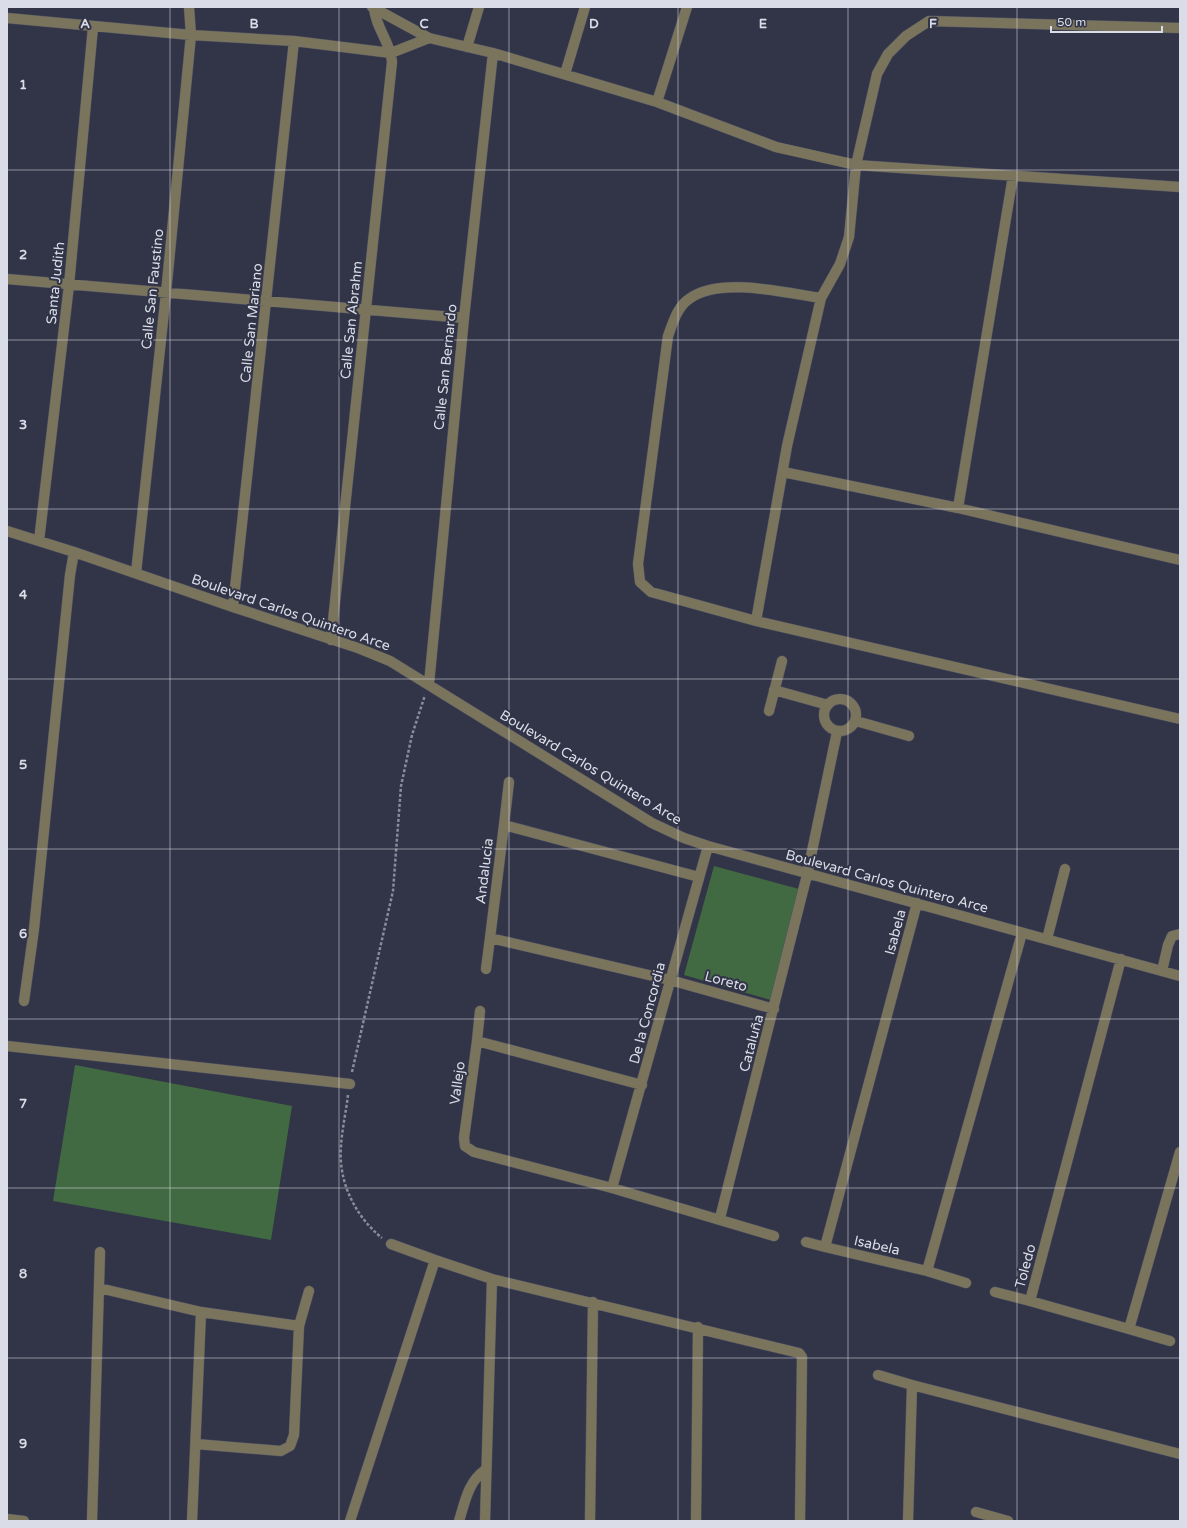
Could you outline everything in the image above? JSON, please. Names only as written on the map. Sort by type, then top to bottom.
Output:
[{"type":"street","name":"Calle San Faustino","points":[[136,573],[166,293],[191,35],[189,7]]},
{"type":"street","points":[[373,7],[429,38],[493,53],[657,102],[776,147],[856,165],[1180,187]]},
{"type":"street","name":"Calle San Abrahm","points":[[331,640],[392,67],[391,53],[373,7]]},
{"type":"street","points":[[467,46],[479,7]]},
{"type":"street","points":[[565,74],[585,7]]},
{"type":"street","points":[[657,102],[687,7]]},
{"type":"street","points":[[7,18],[191,35],[294,41],[391,53],[429,38]]},
{"type":"street","points":[[756,620],[783,472],[821,298],[840,264],[849,237],[856,165],[877,74],[888,54],[906,36],[929,21],[1180,28]]},
{"type":"street","name":"Santa Judith","points":[[39,541],[69,285],[93,27]]},
{"type":"street","name":"Calle San Mariano","points":[[233,607],[294,41]]},
{"type":"street","name":"Calle San Bernardo","points":[[428,684],[464,318],[493,53]]},
{"type":"street","points":[[958,508],[1013,176]]},
{"type":"street","points":[[7,279],[464,318]]},
{"type":"street","points":[[821,298],[734,286],[706,290],[688,299],[676,315],[668,336],[638,564],[640,582],[651,592],[756,620],[1180,719]]},
{"type":"street","points":[[783,472],[958,508],[1180,560]]},
{"type":"street","name":"Boulevard Carlos Quintero Arce","points":[[7,531],[136,573],[390,661],[652,823],[684,838],[807,874],[1180,976]]},
{"type":"street","points":[[24,1001],[34,929],[70,575],[74,552]]},
{"type":"street","points":[[769,711],[782,661]]},
{"type":"street","points":[[774,690],[828,705]]},
{"type":"street","points":[[838,699],[849,701],[856,710],[856,721],[848,730],[837,732],[832,730],[825,721],[825,710],[828,705],[838,699]]},
{"type":"street","points":[[856,721],[909,736]]},
{"type":"street","name":"Cataluña","points":[[720,1218],[807,874],[837,732]]},
{"type":"street","points":[[504,825],[509,782]]},
{"type":"street","name":"Andalucia","points":[[486,968],[504,825],[699,877]]},
{"type":"street","name":"De la Concordia","points":[[612,1188],[708,846]]},
{"type":"street","points":[[1047,940],[1066,869]]},
{"type":"street","name":"Isabela","points":[[917,903],[825,1247],[927,1271],[966,1283]]},
{"type":"street","points":[[927,1271],[1022,933]]},
{"type":"street","points":[[1162,971],[1168,945],[1172,936],[1180,934]]},
{"type":"street","points":[[490,938],[670,980]]},
{"type":"street","name":"Toledo","points":[[1121,959],[1030,1301],[1170,1341]]},
{"type":"street","name":"Loreto","points":[[670,980],[774,1009]]},
{"type":"street","points":[[480,1011],[477,1040],[642,1085]]},
{"type":"street","name":"Vallejo","points":[[477,1040],[464,1138],[465,1146],[474,1152],[612,1188]]},
{"type":"street","points":[[7,1046],[350,1084]]},
{"type":"street","points":[[1129,1329],[1180,1152]]},
{"type":"street","points":[[612,1188],[720,1218],[774,1236]]},
{"type":"street","points":[[806,1242],[825,1247]]},
{"type":"street","points":[[391,1244],[492,1279],[799,1352],[802,1355],[800,1521]]},
{"type":"street","points":[[92,1521],[100,1252]]},
{"type":"street","points":[[350,1521],[435,1260]]},
{"type":"street","points":[[485,1521],[485,1470],[492,1279]]},
{"type":"street","points":[[99,1288],[201,1312],[299,1326]]},
{"type":"street","points":[[196,1444],[280,1451],[290,1446],[294,1435],[299,1326],[309,1290]]},
{"type":"street","points":[[995,1292],[1030,1301]]},
{"type":"street","points":[[590,1521],[593,1302]]},
{"type":"street","points":[[192,1521],[201,1312]]},
{"type":"street","points":[[696,1521],[698,1327]]},
{"type":"street","points":[[878,1375],[1180,1454]]},
{"type":"street","points":[[908,1521],[912,1385]]},
{"type":"street","points":[[459,1521],[471,1485],[478,1475],[485,1470]]},
{"type":"street","points":[[976,1512],[1008,1521]]},
{"type":"street","points":[[7,1519],[24,1521]]},
{"type":"path","points":[[391,1244],[372,1230],[356,1210],[342,1171],[340,1146],[350,1084],[392,891],[403,778],[412,735],[428,684]]},
{"type":"green space","points":[[714,866],[799,889],[771,1000],[684,975]]},
{"type":"green space","points":[[75,1065],[292,1106],[271,1240],[53,1201]]}]
